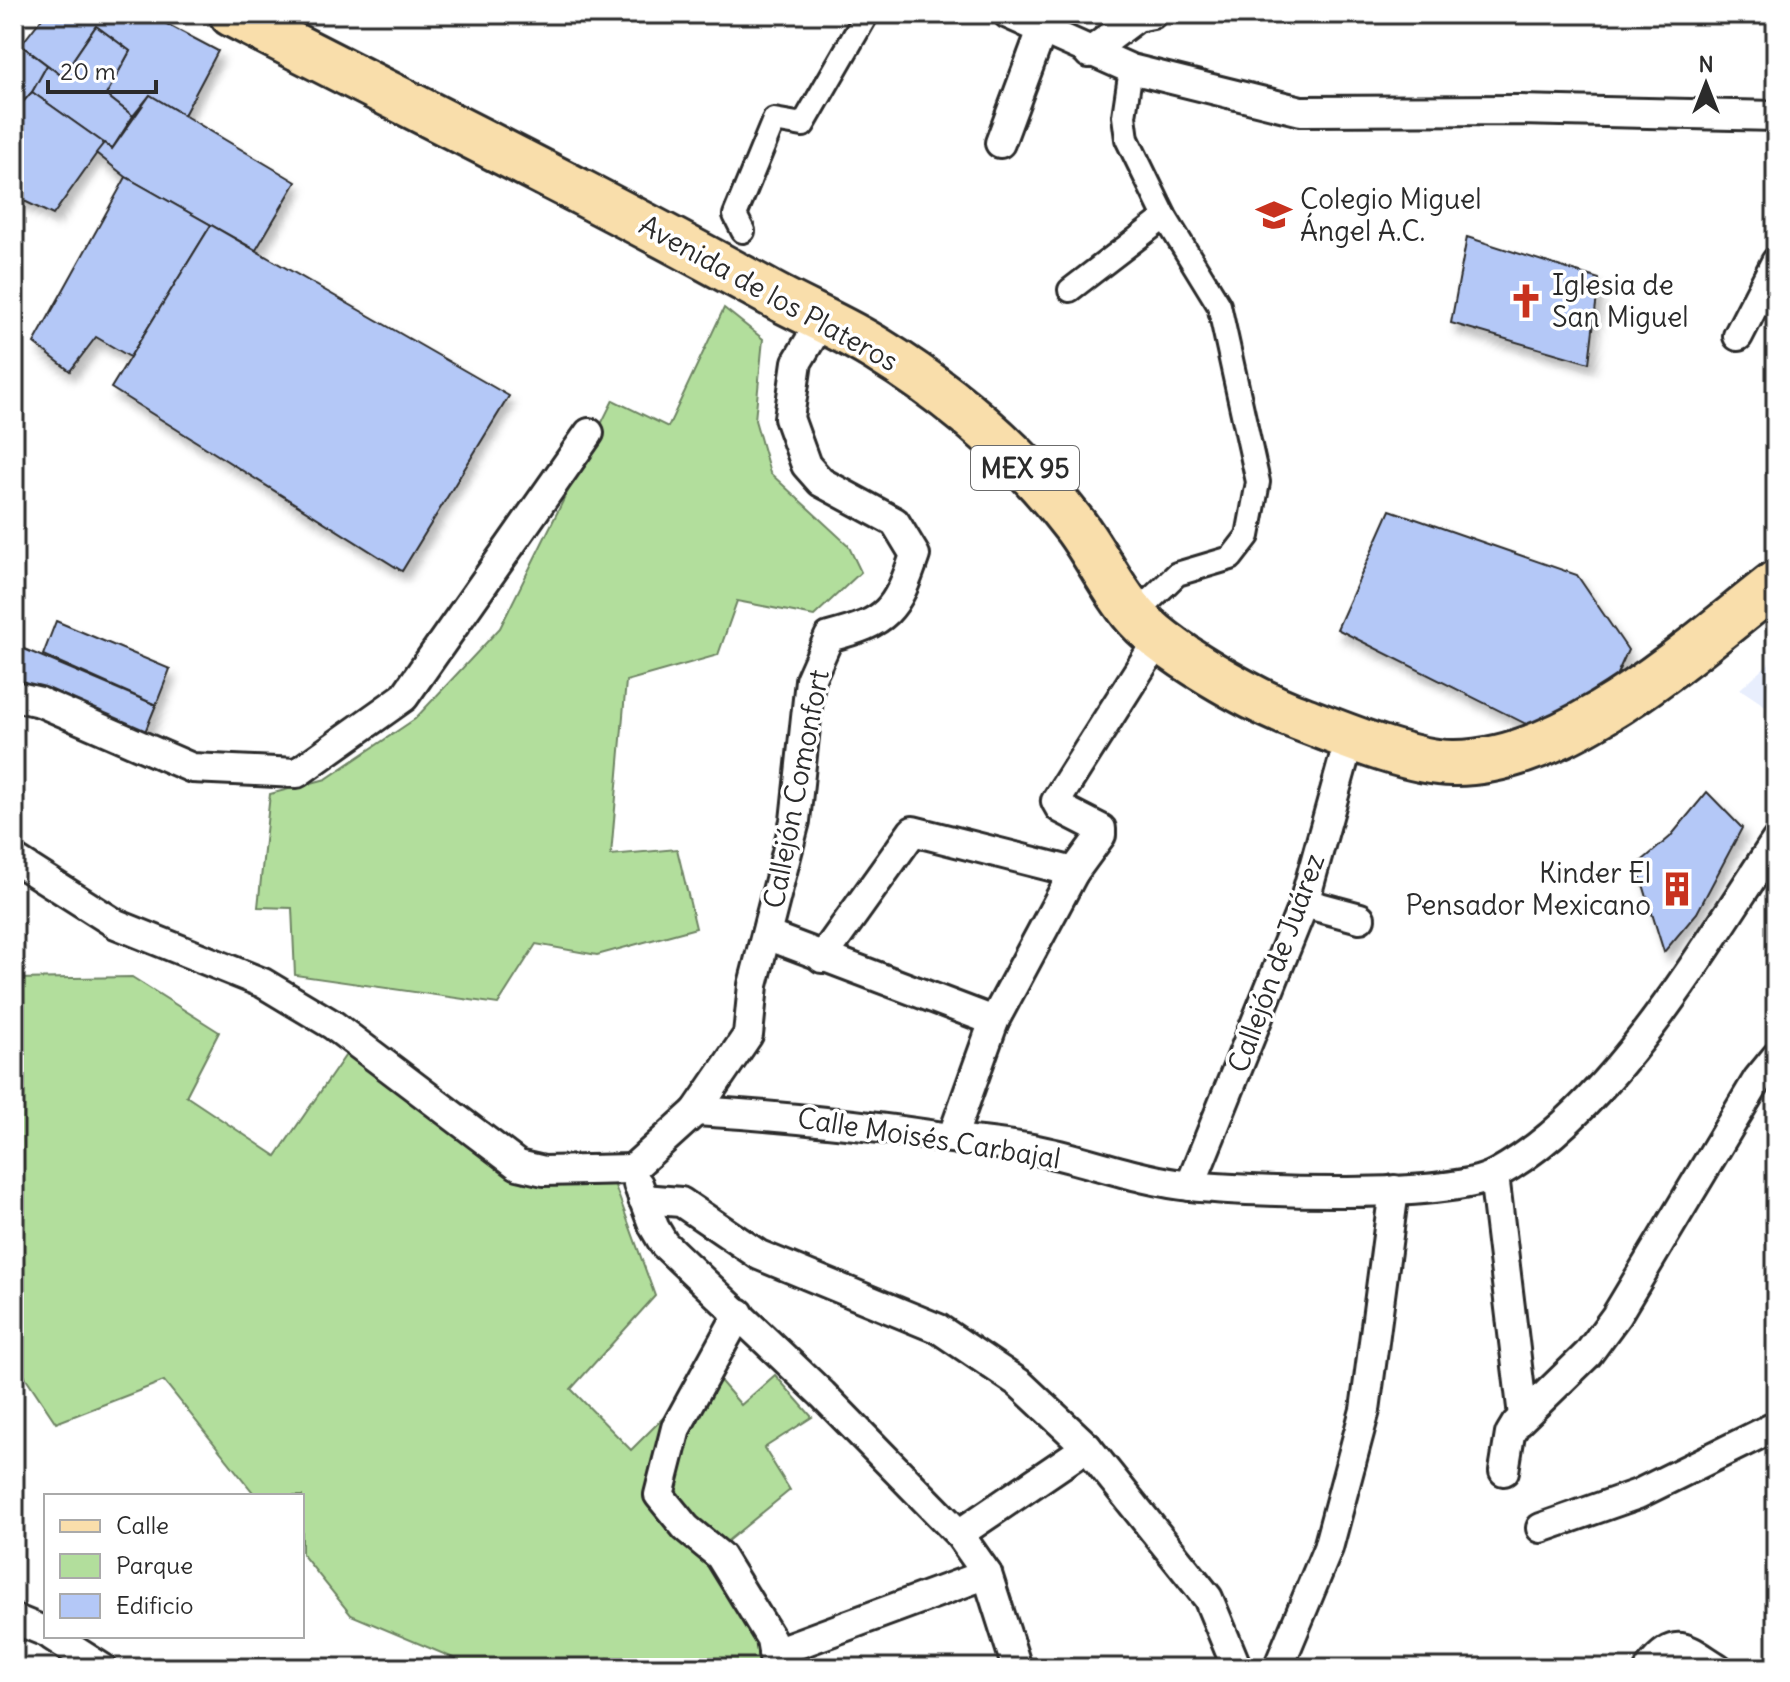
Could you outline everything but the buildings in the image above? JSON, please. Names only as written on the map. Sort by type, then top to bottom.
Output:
[{"type":"main road","name":"Avenida de los Plateros","points":[[232,14],[624,212],[821,322],[876,348],[971,416],[1010,450],[1075,527],[1134,615],[1154,620],[1210,672],[1284,713],[1350,737],[1448,764],[1519,755],[1581,727],[1776,583]]},
{"type":"street","points":[[743,231],[735,215],[774,120],[803,125],[867,14]]},
{"type":"street","points":[[1008,14],[1089,53],[1131,69],[1301,111],[1519,110],[1776,116]]},
{"type":"street","points":[[1089,53],[1137,17],[1152,14]]},
{"type":"street","points":[[1000,143],[1042,30]]},
{"type":"street","points":[[952,1138],[994,1021],[1074,872],[1101,835],[1101,829],[1060,808],[1056,801],[1177,574],[1231,558],[1248,536],[1258,482],[1219,305],[1165,217],[1127,139],[1124,116],[1131,69]]},
{"type":"street","points":[[1070,290],[1165,217]]},
{"type":"street","points":[[1738,336],[1776,262]]},
{"type":"street","name":"Callejón Comonfort","points":[[696,1111],[748,1035],[753,985],[795,821],[810,680],[829,637],[856,630],[884,615],[900,599],[915,555],[895,522],[821,482],[806,465],[789,418],[797,362],[821,322]]},
{"type":"street","points":[[14,696],[40,702],[192,768],[297,773],[404,697],[589,433]]},
{"type":"street","name":"Callejón de Juárez","points":[[1190,1186],[1304,903],[1350,737]]},
{"type":"street","points":[[822,958],[913,831],[1074,872]]},
{"type":"street","name":"Calle Moisés Carbajal","points":[[696,1111],[780,1116],[1033,1149],[1091,1166],[1190,1186],[1394,1190],[1456,1186],[1494,1175],[1585,1106],[1679,987],[1776,841]]},
{"type":"street","points":[[14,859],[116,924],[263,983],[333,1025],[518,1165],[544,1171],[632,1169],[696,1111]]},
{"type":"street","points":[[1304,903],[1360,918]]},
{"type":"street","points":[[767,935],[994,1021]]},
{"type":"street","points":[[1504,1471],[1510,1434],[1523,1416],[1588,1354],[1616,1316],[1758,1079],[1776,1057]]},
{"type":"street","points":[[632,1169],[664,1244],[739,1313],[959,1534],[987,1574],[1017,1668]]},
{"type":"street","points":[[1494,1175],[1523,1416]]},
{"type":"street","points":[[1278,1668],[1328,1548],[1365,1410],[1394,1190]]},
{"type":"street","points":[[643,1199],[681,1202],[759,1255],[939,1329],[1019,1383],[1087,1447],[1208,1598],[1237,1668]]},
{"type":"street","points":[[739,1313],[676,1428],[659,1495],[686,1528],[720,1556],[771,1639],[774,1660],[987,1574]]},
{"type":"street","points":[[1541,1528],[1638,1494],[1776,1426]]},
{"type":"street","points":[[959,1534],[1087,1447]]},
{"type":"street","points":[[14,1619],[44,1631]]},
{"type":"street","points":[[55,1638],[102,1668]]},
{"type":"street","points":[[1650,1668],[1661,1653],[1672,1646],[1683,1647],[1718,1668]]},
{"type":"shaded area","points":[[1776,657],[1776,713],[1740,689]]},
{"type":"green space","points":[[724,308],[763,339],[755,420],[770,473],[848,545],[861,572],[814,616],[737,601],[718,655],[626,681],[611,855],[677,849],[696,928],[597,955],[536,944],[498,1004],[295,975],[292,908],[258,907],[270,794],[326,779],[415,719],[500,628],[613,400],[668,427]]},
{"type":"green space","points":[[132,977],[219,1032],[186,1096],[276,1156],[352,1046],[524,1183],[610,1172],[655,1296],[571,1389],[631,1450],[711,1370],[741,1405],[775,1375],[812,1417],[764,1448],[790,1490],[725,1543],[775,1668],[628,1668],[608,1658],[602,1668],[477,1668],[351,1615],[304,1556],[304,1494],[254,1494],[164,1381],[56,1423],[14,1360],[14,979]]},
{"type":"place","name":"Colegio Miguel Ángel A.C.","points":[[1274,215]]},
{"type":"place","name":"Iglesia de San Miguel","points":[[1526,301]]},
{"type":"place","name":"Kinder El Pensador Mexicano","points":[[1677,889]]}]
